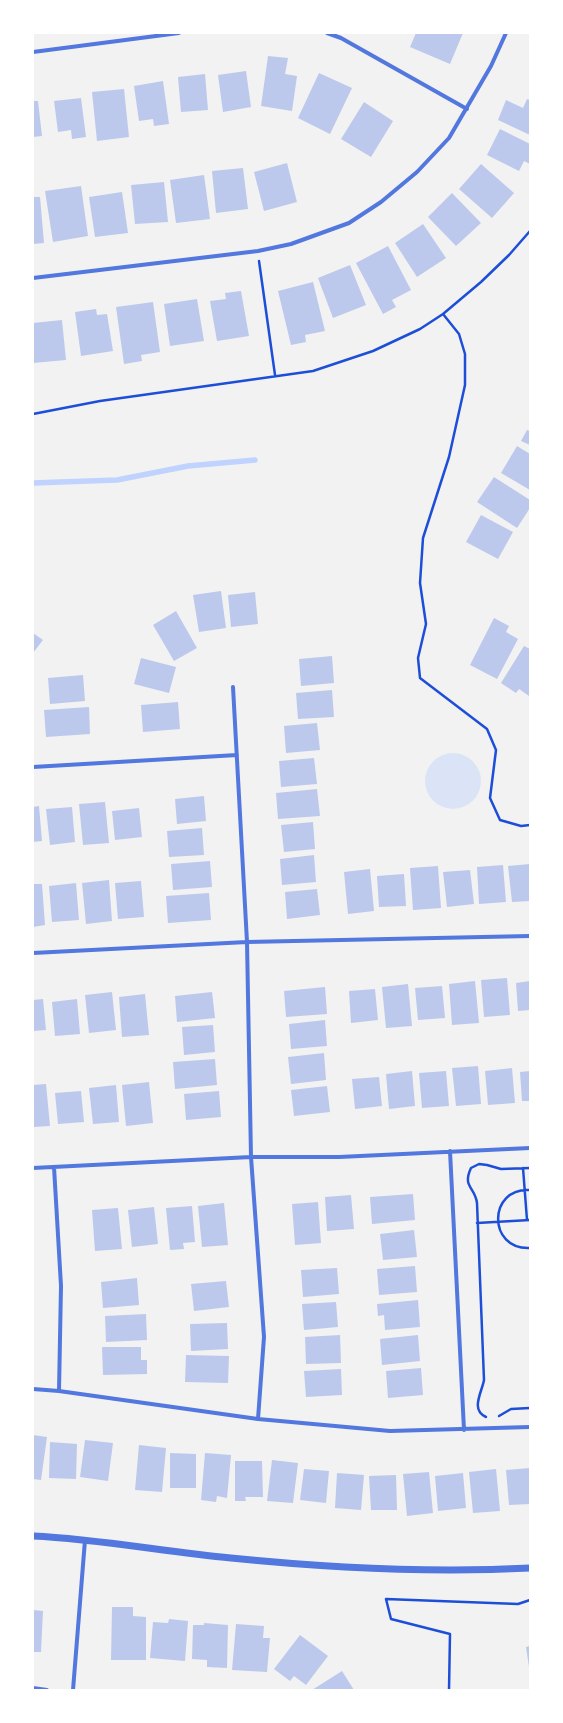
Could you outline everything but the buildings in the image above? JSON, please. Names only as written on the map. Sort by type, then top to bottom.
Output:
[{"type":"street","points":[[33,52],[179,33]]},
{"type":"street","points":[[327,33],[340,38],[467,109]]},
{"type":"street","points":[[33,278],[258,251],[291,244],[349,223],[381,202],[417,172],[448,138],[467,109],[491,66],[506,33]]},
{"type":"street","points":[[233,687],[247,942],[251,1158],[264,1337],[258,1419]]},
{"type":"street","points":[[33,767],[237,755]]},
{"type":"street","points":[[33,953],[247,942],[530,936]]},
{"type":"street","points":[[33,1168],[251,1158],[339,1157],[530,1148]]},
{"type":"street","points":[[450,1151],[464,1430]]},
{"type":"street","points":[[54,1167],[61,1286],[59,1391]]},
{"type":"street","points":[[33,1389],[59,1391],[258,1419],[390,1431],[530,1427]]},
{"type":"street","points":[[33,1536],[85,1539],[229,1558],[318,1565],[382,1568],[499,1570],[530,1568]]},
{"type":"street","points":[[73,1690],[85,1539]]},
{"type":"street","points":[[33,1688],[47,1690]]},
{"type":"path","points":[[33,414],[100,401],[313,371],[373,351],[420,329],[443,314],[481,282],[509,255],[530,231]]},
{"type":"path","points":[[258,251],[276,376]]},
{"type":"path","points":[[443,314],[459,334],[465,354],[465,385],[449,457],[423,538],[420,582],[426,624],[418,658],[420,678],[487,729],[496,750],[490,798],[500,820],[521,826],[530,825]]},
{"type":"path","points":[[489,1417],[481,1414],[477,1404],[484,1380],[476,1198],[469,1187],[467,1179],[471,1168],[479,1164],[487,1165],[500,1170],[530,1168]]},
{"type":"path","points":[[477,1224],[497,1221],[529,1220],[523,1168]]},
{"type":"path","points":[[530,1190],[518,1191],[505,1199],[500,1208],[497,1221],[501,1233],[508,1242],[521,1248],[530,1248]]},
{"type":"path","points":[[494,1417],[511,1409],[530,1408]]},
{"type":"path","points":[[449,1690],[450,1634],[391,1618],[386,1599],[518,1604],[530,1600]]},
{"type":"shaded area","points":[[453,753],[468,758],[476,766],[481,781],[476,796],[468,804],[453,809],[438,804],[430,796],[425,781],[430,766],[438,758]]},
{"type":"waterway","points":[[33,483],[117,480],[188,466],[255,460]]}]
